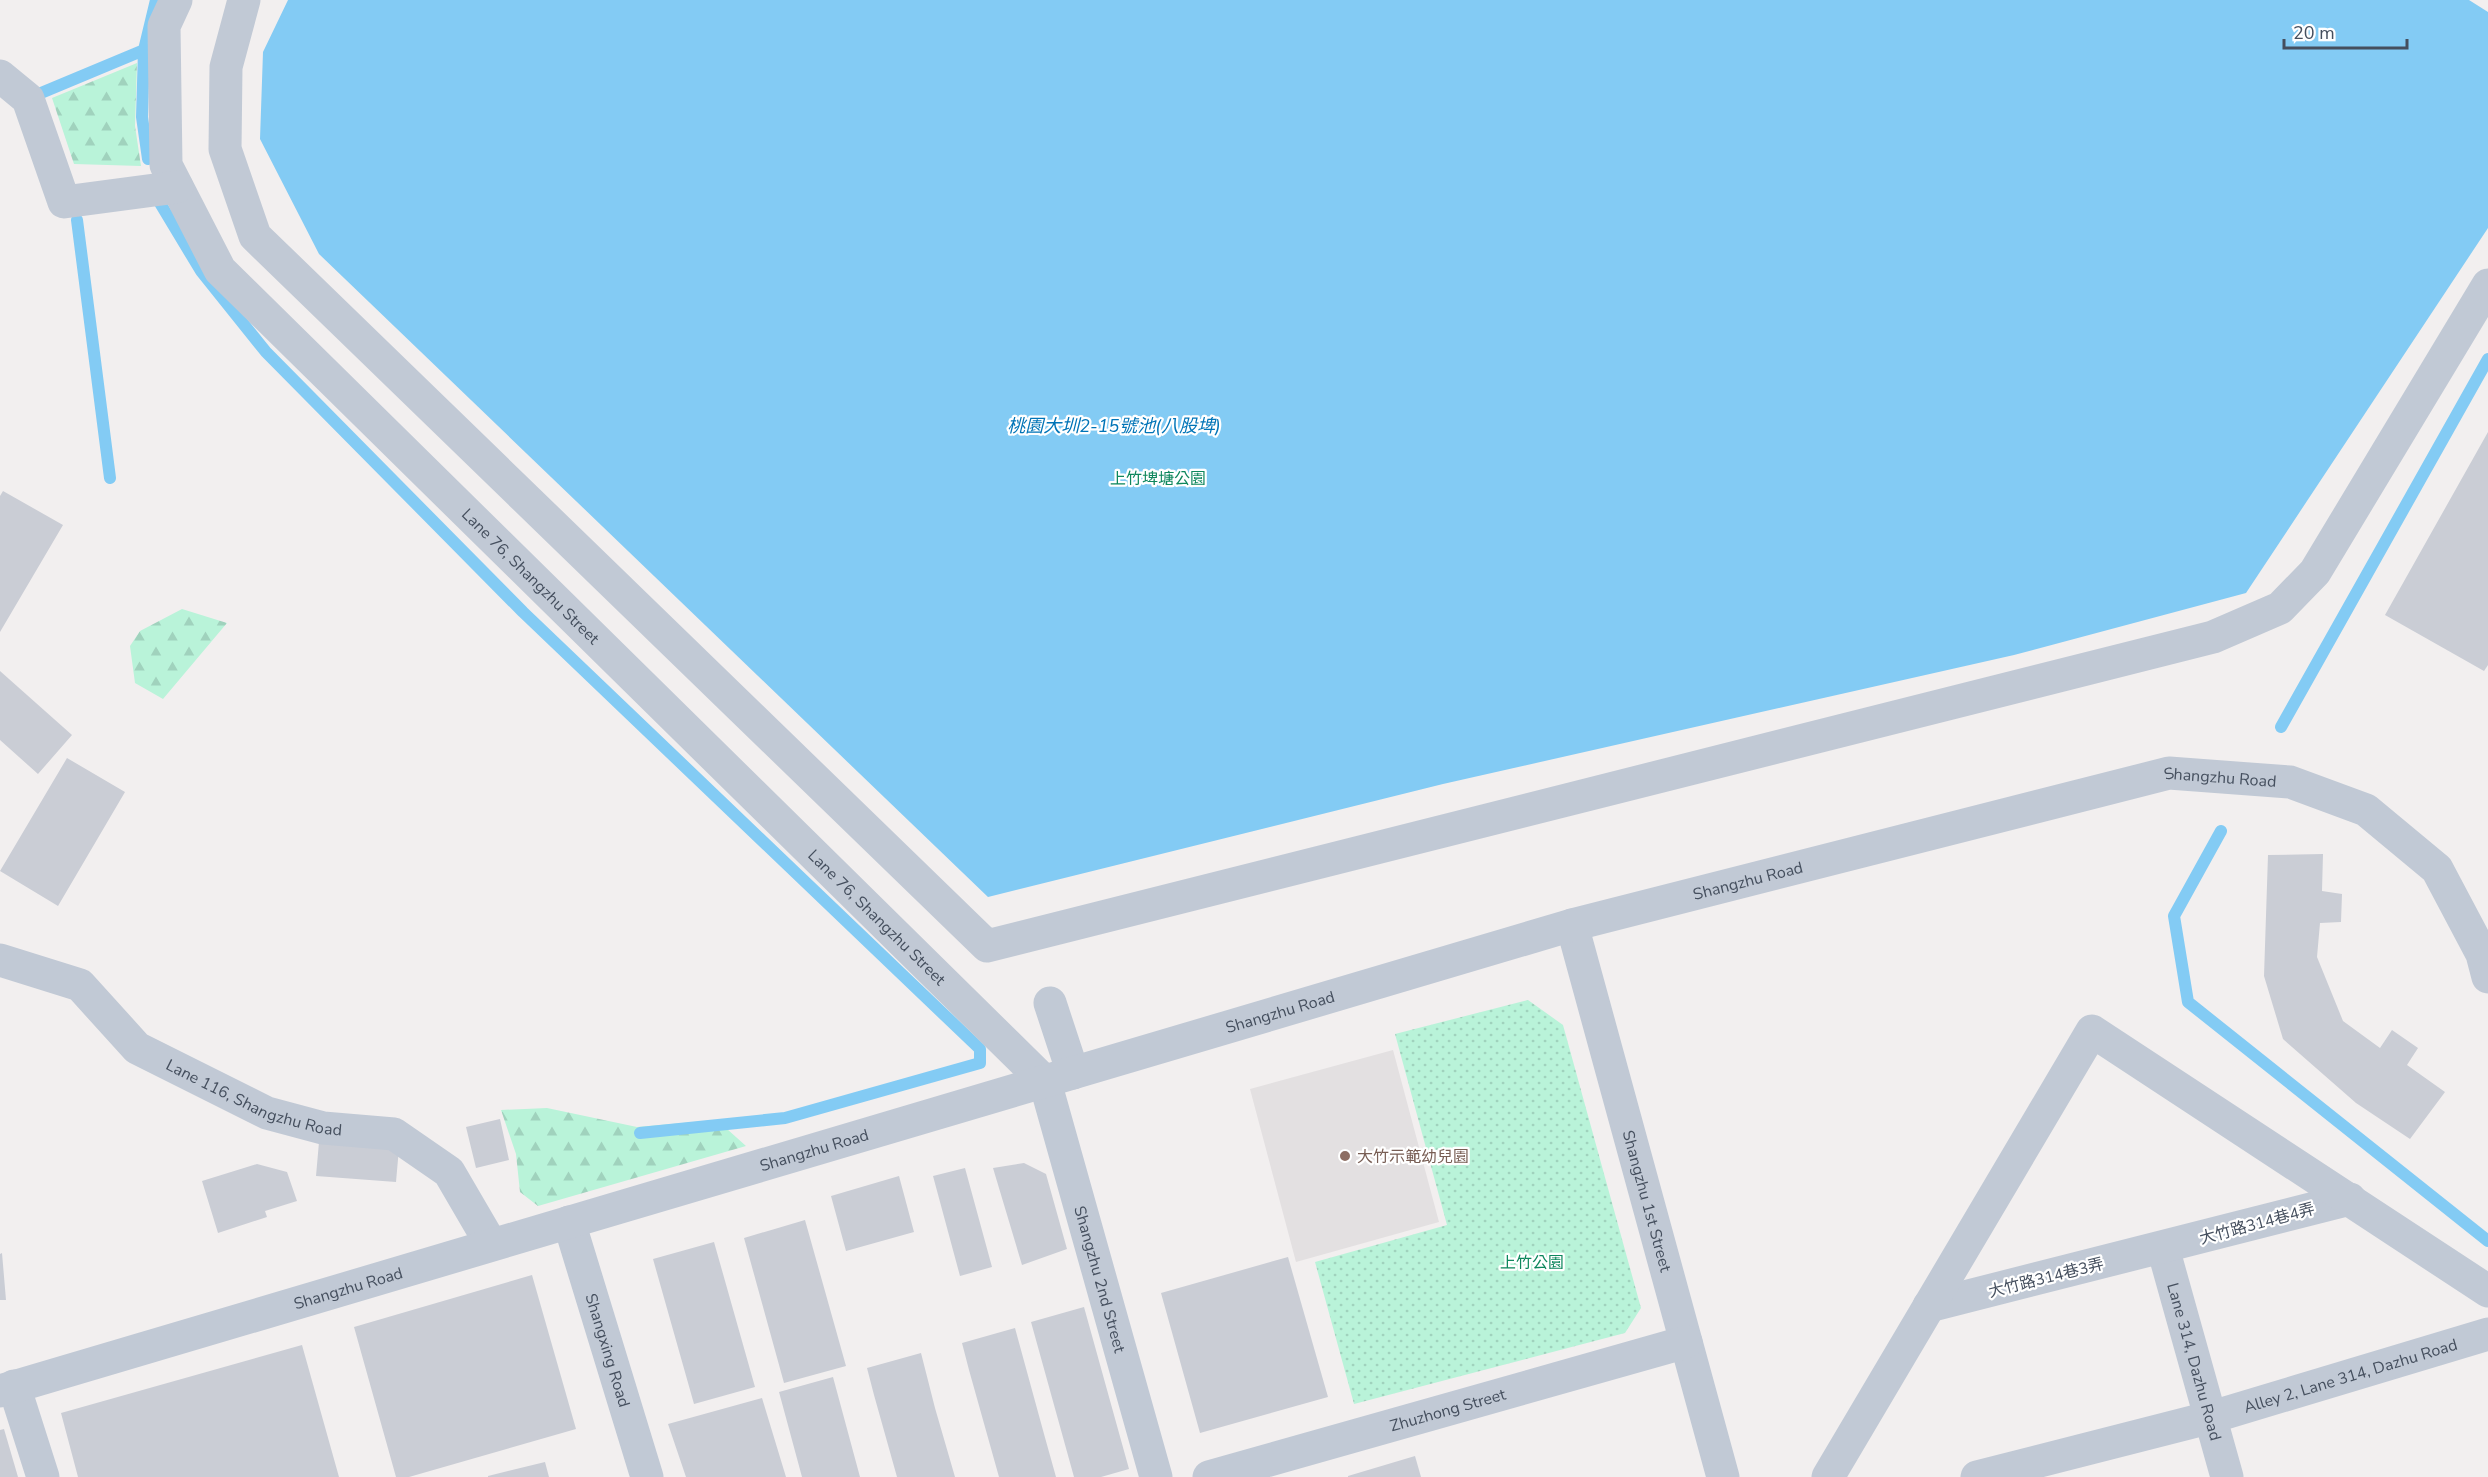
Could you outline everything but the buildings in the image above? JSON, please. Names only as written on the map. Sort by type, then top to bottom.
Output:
[{"type":"street","name":"Lane 76, Shangzhu Street","points":[[176,0],[164,26],[166,165],[220,270],[1059,1078]]},
{"type":"street","points":[[244,0],[226,67],[225,149],[255,236],[987,946],[2213,638],[2280,608],[2315,572],[2488,285]]},
{"type":"street","points":[[0,76],[28,99],[64,202],[177,187]]},
{"type":"street","name":"Shangzhu Road","points":[[7,1388],[1572,926],[2169,773],[2290,782],[2366,810],[2437,868],[2486,961]]},
{"type":"street","name":"Shangzhu 1st Street","points":[[1572,926],[1724,1477]]},
{"type":"street","name":"Lane 116, Shangzhu Road","points":[[0,960],[80,985],[137,1048],[267,1113],[323,1128],[394,1134],[449,1172],[491,1244]]},
{"type":"street","name":"Shangzhu 2nd Street","points":[[1050,1003],[1059,1078],[1156,1477]]},
{"type":"street","points":[[1828,1477],[2092,1031],[2488,1291]]},
{"type":"street","name":"大竹路314巷4弄","points":[[2163,1248],[2350,1199]]},
{"type":"street","name":"Shangxing Road","points":[[569,1222],[647,1477]]},
{"type":"street","name":"大竹路314巷3弄","points":[[1929,1306],[2163,1248]]},
{"type":"street","name":"Lane 314, Dazhu Road","points":[[2163,1248],[2227,1477]]},
{"type":"street","name":"Alley 2, Lane 314, Dazhu Road","points":[[1977,1477],[2212,1417],[2488,1334]]},
{"type":"street","name":"Zhuzhong Street","points":[[1209,1477],[1686,1342]]},
{"type":"street","points":[[7,1388],[43,1477]]},
{"type":"shaded area","name":"大竹示範幼兒園","points":[[1393,1050],[1439,1222],[1296,1262],[1250,1089]]},
{"type":"green space","points":[[137,63],[135,126],[141,166],[74,164],[52,98]]},
{"type":"green space","points":[[182,609],[227,623],[163,699],[135,683],[130,646],[140,631]]},
{"type":"green space","name":"上竹公園","points":[[1528,1000],[1563,1025],[1641,1308],[1625,1333],[1354,1404],[1315,1262],[1447,1225],[1395,1034]]},
{"type":"green space","points":[[547,1108],[637,1127],[717,1120],[746,1146],[538,1206],[520,1192],[516,1154],[501,1110]]},
{"type":"water","name":"桃園大圳2-15號池(八股埤)","points":[[288,0],[2469,0],[2488,12],[2488,228],[2246,593],[2014,655],[1443,784],[988,897],[319,254],[260,139],[263,52]]},
{"type":"waterway","points":[[144,50],[156,0]]},
{"type":"waterway","points":[[41,93],[144,50],[142,117],[148,159]]},
{"type":"waterway","points":[[160,203],[201,271],[266,352],[523,612],[980,1049],[980,1063],[785,1118],[640,1133]]},
{"type":"waterway","points":[[77,220],[110,478]]},
{"type":"waterway","points":[[2281,727],[2488,359]]},
{"type":"waterway","points":[[2221,831],[2174,916],[2188,1002],[2488,1241]]},
{"type":"place","name":"大竹示範幼兒園","points":[[1345,1156]]},
{"type":"park label","name":"上竹埤塘公園","points":[[1158,478]]}]
